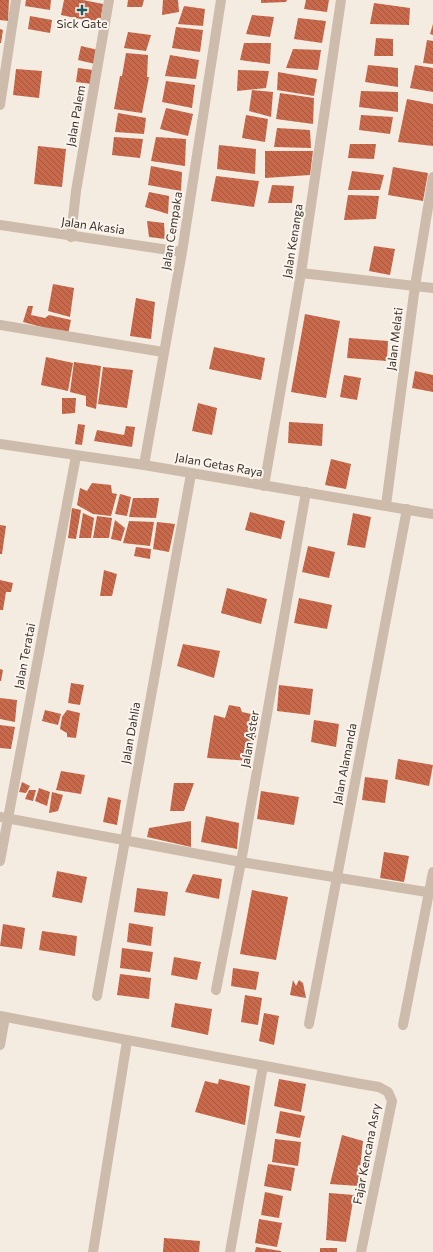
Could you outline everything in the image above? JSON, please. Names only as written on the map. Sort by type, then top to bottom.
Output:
[{"type":"street","points":[[0,105],[16,0]]},
{"type":"street","name":"Jalan Palem","points":[[71,237],[76,191],[109,0]]},
{"type":"street","name":"Jalan Cempaka","points":[[144,465],[182,252],[221,0]]},
{"type":"street","name":"Jalan Kenanga","points":[[264,486],[302,273],[341,0]]},
{"type":"street","name":"Jalan Melati","points":[[386,505],[415,286],[433,177]]},
{"type":"street","name":"Jalan Akasia","points":[[0,225],[71,237],[182,252]]},
{"type":"street","points":[[302,273],[433,288]]},
{"type":"street","points":[[0,325],[163,352]]},
{"type":"street","name":"Jalan Getas Raya","points":[[0,444],[144,465],[433,514]]},
{"type":"street","name":"Jalan Teratai","points":[[0,861],[4,818],[76,456]]},
{"type":"street","name":"Jalan Dahlia","points":[[97,996],[190,474]]},
{"type":"street","name":"Jalan Aster","points":[[216,990],[241,862],[306,492]]},
{"type":"street","name":"Jalan Alamanda","points":[[309,1024],[407,510]]},
{"type":"street","points":[[4,818],[241,862],[337,876],[431,893]]},
{"type":"street","points":[[403,1025],[431,893],[433,872]]},
{"type":"street","name":"Fajar Kencana Asry","points":[[0,1044],[3,1017],[379,1087],[388,1092],[392,1101],[361,1252]]},
{"type":"street","points":[[93,1252],[127,1041]]},
{"type":"street","points":[[230,1252],[263,1066]]},
{"type":"building","points":[[0,0],[9,0],[8,21],[0,20]]},
{"type":"building","points":[[26,0],[51,0],[50,10],[25,6]]},
{"type":"building","name":"Sick Gate","points":[[64,0],[83,0],[103,4],[100,23],[61,15]]},
{"type":"building","points":[[128,0],[144,0],[142,7],[127,7]]},
{"type":"building","points":[[163,0],[178,0],[179,12],[162,15]]},
{"type":"building","points":[[261,0],[287,0],[286,2],[261,3]]},
{"type":"building","points":[[306,0],[329,0],[327,12],[304,9]]},
{"type":"building","points":[[374,3],[410,8],[409,25],[370,24]]},
{"type":"building","points":[[184,6],[205,9],[203,26],[178,24]]},
{"type":"building","points":[[252,15],[274,17],[270,37],[246,34]]},
{"type":"building","points":[[30,16],[52,20],[50,33],[28,29]]},
{"type":"building","points":[[298,18],[326,21],[322,43],[294,39]]},
{"type":"building","points":[[433,24],[433,35],[430,34]]},
{"type":"building","points":[[176,27],[203,30],[200,52],[172,48]]},
{"type":"building","points":[[0,29],[3,30],[1,43],[0,43]]},
{"type":"building","points":[[128,32],[151,35],[146,51],[124,48]]},
{"type":"building","points":[[376,38],[393,39],[393,56],[374,56]]},
{"type":"building","points":[[427,40],[433,41],[433,64],[423,63]]},
{"type":"building","points":[[244,43],[271,43],[270,64],[240,60]]},
{"type":"building","points":[[81,46],[98,50],[95,64],[78,60]]},
{"type":"building","points":[[293,49],[321,50],[318,70],[286,68]]},
{"type":"building","points":[[126,53],[148,55],[147,77],[149,77],[142,113],[114,109]]},
{"type":"building","points":[[170,55],[199,60],[196,79],[165,76]]},
{"type":"building","points":[[368,65],[398,68],[398,87],[365,82]]},
{"type":"building","points":[[415,65],[433,68],[433,92],[410,88]]},
{"type":"building","points":[[78,68],[93,70],[92,84],[76,82]]},
{"type":"building","points":[[16,69],[42,71],[39,98],[13,95]]},
{"type":"building","points":[[238,70],[269,71],[266,88],[237,91]]},
{"type":"building","points":[[278,72],[317,79],[314,96],[277,90]]},
{"type":"building","points":[[166,81],[195,85],[192,108],[162,102]]},
{"type":"building","points":[[252,90],[273,92],[271,117],[249,111]]},
{"type":"building","points":[[361,91],[398,92],[398,112],[359,107]]},
{"type":"building","points":[[280,93],[314,98],[313,124],[276,119]]},
{"type":"building","points":[[407,99],[433,104],[433,146],[398,142]]},
{"type":"building","points":[[166,108],[193,114],[188,136],[160,129]]},
{"type":"building","points":[[118,113],[146,118],[144,134],[115,132]]},
{"type":"building","points":[[246,115],[268,119],[265,142],[242,138]]},
{"type":"building","points":[[361,115],[393,117],[390,134],[359,130]]},
{"type":"building","points":[[277,128],[310,130],[311,148],[274,147]]},
{"type":"building","points":[[114,137],[143,139],[140,158],[112,155]]},
{"type":"building","points":[[156,137],[186,139],[185,166],[151,161]]},
{"type":"building","points":[[350,144],[376,144],[374,159],[348,158]]},
{"type":"building","points":[[219,145],[256,149],[255,174],[217,169]]},
{"type":"building","points":[[38,146],[66,149],[62,187],[34,184]]},
{"type":"building","points":[[265,151],[313,151],[310,175],[265,178]]},
{"type":"building","points":[[151,166],[182,172],[181,191],[148,185]]},
{"type":"building","points":[[393,167],[428,173],[423,201],[388,195]]},
{"type":"building","points":[[352,171],[384,175],[380,190],[348,190]]},
{"type":"building","points":[[216,176],[259,181],[254,207],[211,201]]},
{"type":"building","points":[[272,185],[294,186],[292,203],[268,203]]},
{"type":"building","points":[[149,192],[169,196],[168,214],[145,207]]},
{"type":"building","points":[[348,195],[379,196],[376,219],[344,220]]},
{"type":"building","points":[[147,221],[164,223],[165,239],[149,237]]},
{"type":"building","points":[[374,246],[395,249],[390,275],[369,271]]},
{"type":"building","points":[[53,284],[74,288],[70,317],[48,311]]},
{"type":"building","points":[[136,298],[155,302],[151,339],[130,336]]},
{"type":"building","points":[[28,306],[33,306],[31,315],[45,318],[49,315],[71,320],[68,334],[23,322]]},
{"type":"building","points":[[305,314],[340,321],[326,398],[291,392]]},
{"type":"building","points":[[349,338],[388,341],[387,361],[347,358]]},
{"type":"building","points":[[214,347],[265,358],[261,380],[209,369]]},
{"type":"building","points":[[46,357],[73,363],[68,391],[41,385]]},
{"type":"building","points":[[74,362],[101,366],[96,409],[86,406],[86,396],[70,392]]},
{"type":"building","points":[[103,367],[133,370],[127,408],[98,404]]},
{"type":"building","points":[[415,371],[433,375],[433,392],[412,388]]},
{"type":"building","points":[[344,375],[361,378],[357,400],[340,397]]},
{"type":"building","points":[[62,398],[76,398],[75,413],[62,414]]},
{"type":"building","points":[[198,403],[217,408],[212,435],[192,431]]},
{"type":"building","points":[[289,422],[323,424],[322,446],[288,443]]},
{"type":"building","points":[[78,424],[85,425],[82,445],[75,444]]},
{"type":"building","points":[[126,426],[135,427],[132,447],[94,441],[97,430],[124,435]]},
{"type":"building","points":[[331,459],[351,464],[346,489],[325,485]]},
{"type":"building","points":[[92,483],[111,485],[112,493],[117,494],[111,516],[93,514],[77,505],[80,488],[87,491]]},
{"type":"building","points":[[120,494],[131,497],[127,516],[115,514]]},
{"type":"building","points":[[133,498],[159,498],[156,518],[129,517]]},
{"type":"building","points":[[72,508],[81,510],[76,539],[68,538]]},
{"type":"building","points":[[250,512],[285,521],[281,539],[245,530]]},
{"type":"building","points":[[83,513],[94,518],[91,538],[79,538]]},
{"type":"building","points":[[353,513],[371,517],[365,548],[347,545]]},
{"type":"building","points":[[97,516],[112,518],[109,538],[93,538]]},
{"type":"building","points":[[115,520],[125,528],[121,541],[111,539]]},
{"type":"building","points":[[129,521],[154,522],[150,546],[123,543]]},
{"type":"building","points":[[157,522],[175,524],[169,552],[153,549]]},
{"type":"building","points":[[0,525],[6,526],[2,554],[0,554]]},
{"type":"building","points":[[308,546],[335,552],[329,578],[302,572]]},
{"type":"building","points":[[136,547],[151,549],[150,559],[134,556]]},
{"type":"building","points":[[104,570],[117,574],[112,596],[100,596]]},
{"type":"building","points":[[0,580],[13,583],[11,592],[6,592],[3,610],[0,610]]},
{"type":"building","points":[[227,588],[267,599],[261,624],[221,613]]},
{"type":"building","points":[[299,598],[332,605],[327,629],[294,623]]},
{"type":"building","points":[[183,644],[220,651],[214,678],[177,666]]},
{"type":"building","points":[[0,669],[3,670],[1,681],[0,681]]},
{"type":"building","points":[[71,683],[84,685],[80,705],[68,703]]},
{"type":"building","points":[[279,685],[313,689],[310,715],[277,711]]},
{"type":"building","points":[[0,698],[17,700],[15,722],[0,719]]},
{"type":"building","points":[[229,705],[240,707],[242,712],[260,716],[251,761],[207,758],[214,715],[225,718]]},
{"type":"building","points":[[45,710],[61,714],[58,725],[42,721]]},
{"type":"building","points":[[67,710],[80,713],[76,738],[67,737],[67,733],[60,729],[62,717]]},
{"type":"building","points":[[314,720],[339,724],[336,747],[311,742]]},
{"type":"building","points":[[0,725],[15,727],[11,749],[0,748]]},
{"type":"building","points":[[398,759],[433,765],[429,786],[395,779]]},
{"type":"building","points":[[61,771],[85,775],[81,794],[56,790]]},
{"type":"building","points":[[365,777],[388,780],[385,803],[362,800]]},
{"type":"building","points":[[22,782],[30,786],[26,793],[19,792]]},
{"type":"building","points":[[174,783],[194,783],[184,811],[170,811]]},
{"type":"building","points":[[39,788],[50,792],[47,806],[35,801]]},
{"type":"building","points":[[29,790],[36,790],[33,801],[25,799]]},
{"type":"building","points":[[261,791],[299,797],[294,825],[257,819]]},
{"type":"building","points":[[52,792],[63,795],[58,811],[49,813]]},
{"type":"building","points":[[108,797],[121,800],[117,825],[103,822]]},
{"type":"building","points":[[206,816],[239,823],[237,849],[201,842]]},
{"type":"building","points":[[191,821],[191,847],[147,837],[149,828]]},
{"type":"building","points":[[384,852],[409,856],[404,882],[380,878]]},
{"type":"building","points":[[57,871],[87,877],[82,903],[52,897]]},
{"type":"building","points":[[193,874],[222,879],[219,899],[185,892]]},
{"type":"building","points":[[137,888],[168,892],[165,916],[134,912]]},
{"type":"building","points":[[252,890],[288,897],[276,960],[240,954]]},
{"type":"building","points":[[129,923],[153,927],[151,946],[127,942]]},
{"type":"building","points":[[3,924],[25,928],[22,949],[0,946]]},
{"type":"building","points":[[42,931],[77,936],[75,956],[39,950]]},
{"type":"building","points":[[122,948],[153,952],[150,972],[120,968]]},
{"type":"building","points":[[174,957],[201,962],[197,980],[171,975]]},
{"type":"building","points":[[233,968],[259,972],[256,990],[231,986]]},
{"type":"building","points":[[120,974],[151,978],[149,999],[117,995]]},
{"type":"building","points":[[293,980],[296,986],[299,980],[303,983],[306,998],[290,995]]},
{"type":"building","points":[[245,995],[262,998],[258,1025],[241,1022]]},
{"type":"building","points":[[175,1003],[212,1009],[208,1035],[171,1027]]},
{"type":"building","points":[[264,1013],[279,1016],[274,1045],[259,1041]]},
{"type":"building","points":[[219,1079],[250,1086],[245,1125],[195,1112],[205,1081],[218,1084]]},
{"type":"building","points":[[279,1079],[306,1084],[301,1112],[274,1106]]},
{"type":"building","points":[[280,1111],[305,1116],[300,1138],[276,1133]]},
{"type":"building","points":[[342,1135],[363,1141],[358,1186],[330,1184]]},
{"type":"building","points":[[275,1139],[301,1142],[298,1166],[272,1162]]},
{"type":"building","points":[[268,1164],[295,1168],[291,1191],[264,1186]]},
{"type":"building","points":[[265,1192],[283,1196],[279,1218],[261,1215]]},
{"type":"building","points":[[329,1193],[354,1195],[346,1242],[326,1240]]},
{"type":"building","points":[[259,1219],[282,1223],[277,1247],[255,1243]]},
{"type":"building","points":[[164,1238],[200,1241],[199,1252],[163,1252]]},
{"type":"building","points":[[256,1247],[281,1251],[281,1252],[255,1252]]},
{"type":"building","points":[[320,1248],[337,1248],[337,1252],[320,1252]]},
{"type":"place","name":"Sick Gate","points":[[82,10]]}]
